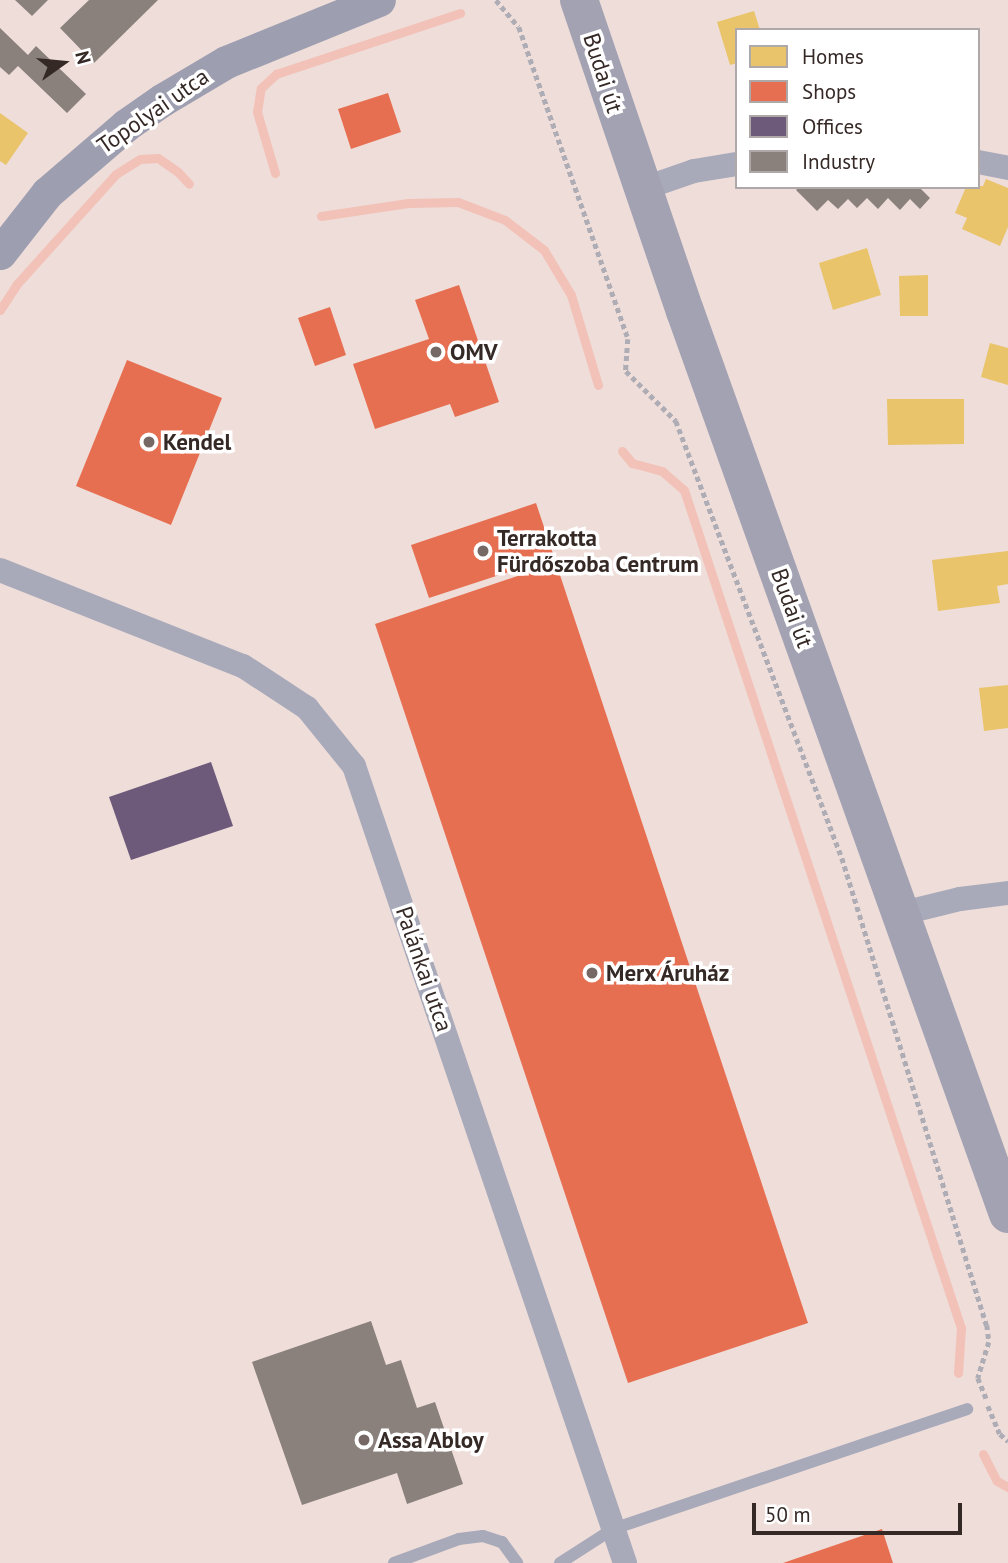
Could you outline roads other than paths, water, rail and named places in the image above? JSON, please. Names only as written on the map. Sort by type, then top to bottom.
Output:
[{"type":"main road","name":"Budai út","points":[[579,0],[642,189],[903,913],[1008,1214]]},
{"type":"street","name":"Topolyai utca","points":[[0,253],[47,193],[126,125],[162,100],[226,62],[379,0]]},
{"type":"street","points":[[980,162],[1008,168]]},
{"type":"street","points":[[642,189],[694,171],[735,164]]},
{"type":"street","name":"Palánkai utca","points":[[0,570],[243,666],[307,708],[354,766],[625,1563]]},
{"type":"street","points":[[903,913],[960,899],[1008,893]]},
{"type":"lane","points":[[560,1563],[613,1529],[967,1409]]},
{"type":"lane","points":[[394,1563],[459,1539],[483,1536],[502,1542],[517,1563]]},
{"type":"waterway","points":[[275,173],[257,112],[261,88],[276,74],[460,13]]},
{"type":"waterway","points":[[0,310],[16,285],[116,174],[140,159],[158,158],[178,172],[189,184]]},
{"type":"waterway","points":[[321,216],[408,203],[458,202],[505,220],[544,250],[571,295],[598,385]]},
{"type":"waterway","points":[[622,451],[632,463],[662,471],[684,490],[961,1328],[958,1373]]},
{"type":"waterway","points":[[983,1454],[997,1481],[1008,1487]]},
{"type":"place","name":"OMV","points":[[436,352]]},
{"type":"place","name":"Kendel","points":[[149,442]]},
{"type":"place","name":"Terrakotta Fürdőszoba Centrum","points":[[483,551]]},
{"type":"place","name":"Merx Áruház","points":[[592,973]]},
{"type":"place","name":"Assa Abloy","points":[[364,1440]]}]
